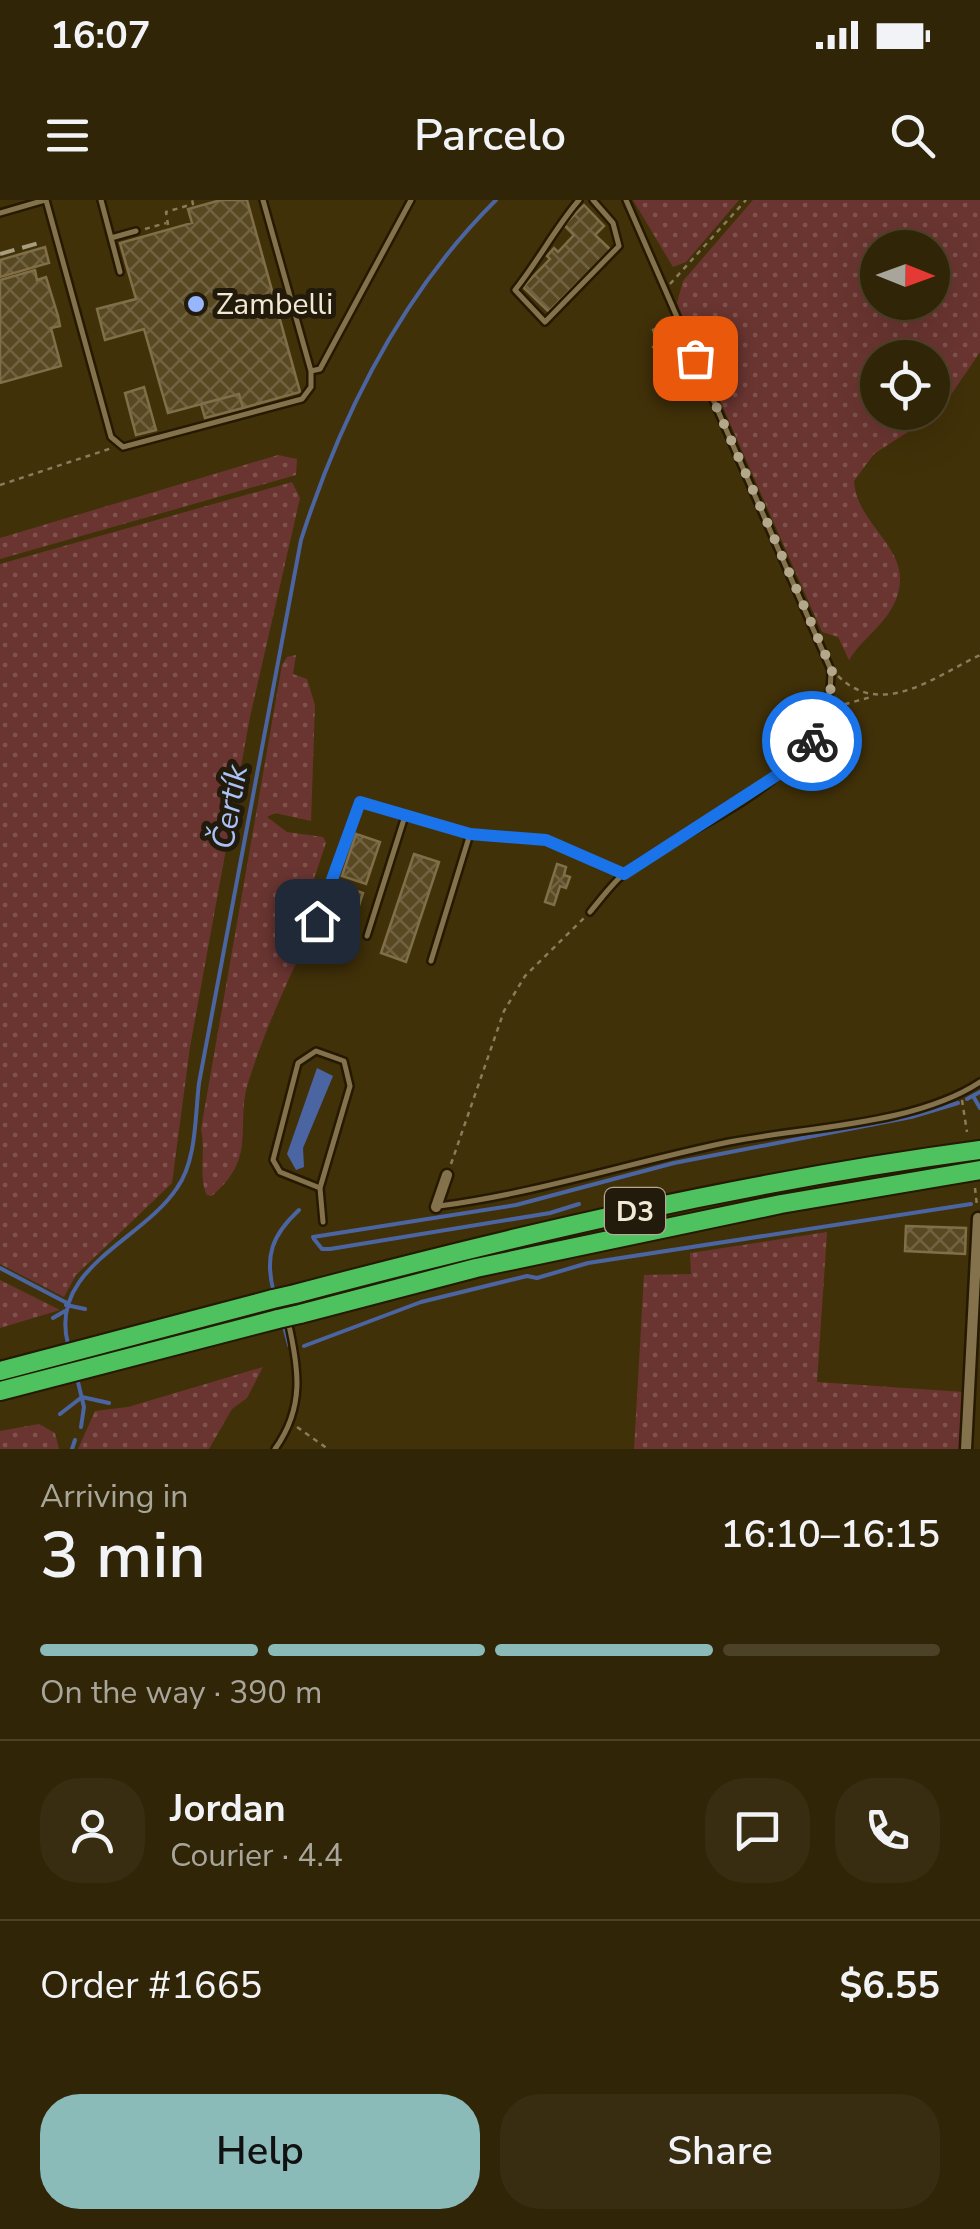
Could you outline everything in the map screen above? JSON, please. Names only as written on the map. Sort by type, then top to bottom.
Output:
[{"type":"highway","name":"D3","points":[[83,1359],[283,1293],[472,1247],[712,1195],[980,1150]]},
{"type":"highway","name":"D3","points":[[0,1371],[47,1368],[278,1320],[515,1260],[782,1204],[977,1179]]},
{"type":"highway","name":"D3","points":[[0,1391],[47,1368]]},
{"type":"street","points":[[436,1207],[447,1175]]},
{"type":"street","points":[[966,1449],[978,1218]]},
{"type":"lane","points":[[0,213],[46,200],[110,438],[117,444],[134,446],[302,399],[311,388],[311,371],[263,200]]},
{"type":"lane","points":[[100,200],[120,272]]},
{"type":"lane","points":[[311,371],[320,369],[411,200]]},
{"type":"lane","points":[[579,200],[560,222],[550,246],[515,290],[545,322],[619,246],[612,223],[593,200]]},
{"type":"lane","points":[[590,912],[624,874],[785,770],[816,736],[829,708],[832,670],[626,200]]},
{"type":"lane","points":[[111,238],[136,231]]},
{"type":"lane","points":[[317,921],[360,802],[470,834],[546,840],[624,874]]},
{"type":"lane","points":[[367,936],[406,816]]},
{"type":"lane","points":[[431,961],[470,834]]},
{"type":"lane","points":[[320,1188],[291,1179],[273,1160],[273,1146],[298,1062],[316,1052],[344,1061],[350,1074],[320,1188],[322,1222]]},
{"type":"lane","points":[[436,1207],[559,1184],[732,1141],[913,1108],[961,1094],[980,1082]]},
{"type":"lane","points":[[274,1449],[291,1424],[300,1384],[283,1293]]},
{"type":"path","points":[[136,231],[168,224],[166,212],[193,204],[192,200]]},
{"type":"path","points":[[664,288],[746,200]]},
{"type":"path","points":[[0,484],[107,452],[117,444]]},
{"type":"path","points":[[829,708],[871,697],[889,698],[980,655]]},
{"type":"path","points":[[832,670],[851,689],[871,697]]},
{"type":"path","points":[[447,1175],[504,1011],[525,976],[590,912]]},
{"type":"path","points":[[961,1094],[966,1132]]},
{"type":"path","points":[[977,1179],[978,1218]]},
{"type":"path","points":[[291,1424],[328,1449]]},
{"type":"shaded area","points":[[633,200],[739,200],[686,262],[673,267]]},
{"type":"shaded area","points":[[753,200],[980,200],[980,352],[950,396],[950,340],[860,340],[860,430],[911,430],[874,454],[854,481],[865,513],[894,555],[899,587],[888,614],[849,660],[838,637],[822,632],[677,303],[683,281]]},
{"type":"shaded area","points":[[278,455],[297,459],[296,475],[0,559],[0,538]]},
{"type":"shaded area","points":[[292,482],[300,498],[250,717],[190,1047],[172,1183],[76,1275],[64,1297],[0,1264],[0,564]]},
{"type":"shaded area","points":[[296,655],[293,674],[307,679],[315,705],[311,821],[275,813],[267,817],[287,832],[323,837],[326,843],[297,929],[304,944],[248,1083],[240,1155],[226,1182],[212,1196],[207,1195],[203,1181],[201,1129],[282,665],[287,657]]},
{"type":"shaded area","points":[[827,1232],[817,1382],[964,1392],[961,1449],[634,1449],[644,1275],[691,1274],[690,1253]]},
{"type":"shaded area","points":[[0,1280],[60,1310],[0,1328]]},
{"type":"shaded area","points":[[263,1367],[247,1398],[232,1409],[209,1449],[78,1449],[95,1411],[128,1407]]},
{"type":"shaded area","points":[[39,1424],[55,1433],[59,1449],[0,1449],[0,1431]]},
{"type":"water","points":[[317,1068],[333,1076],[303,1148],[304,1167],[296,1170],[287,1154]]},
{"type":"building","name":"Zambelli","points":[[221,200],[247,200],[300,392],[243,408],[239,394],[168,413],[144,329],[105,340],[97,309],[136,299],[120,243],[192,223],[188,209]]},
{"type":"building","points":[[584,205],[604,226],[595,235],[611,250],[549,312],[523,287],[550,259],[547,256],[554,248],[558,252],[574,235],[564,225]]},
{"type":"building","points":[[45,247],[49,263],[0,277],[0,260]]},
{"type":"building","points":[[35,270],[37,280],[46,277],[58,316],[60,326],[51,328],[61,366],[0,383],[0,280]]},
{"type":"building","points":[[664,325],[672,343],[662,357],[653,347],[658,343],[653,330]]},
{"type":"building","points":[[144,387],[156,430],[136,435],[125,393]]},
{"type":"building","points":[[239,394],[243,408],[205,418],[201,404]]},
{"type":"building","points":[[356,834],[380,842],[366,884],[342,876]]},
{"type":"building","points":[[414,854],[439,862],[406,962],[381,953]]},
{"type":"building","points":[[557,864],[566,867],[564,875],[570,877],[566,888],[560,886],[554,905],[545,902]]},
{"type":"building","points":[[339,885],[363,893],[348,940],[324,932]]},
{"type":"building","points":[[906,1226],[966,1228],[965,1254],[905,1251]]},
{"type":"waterway","name":"Čertík","points":[[68,1344],[66,1318],[72,1295],[84,1275],[161,1207],[184,1177],[188,1164],[199,1083],[301,540],[317,494],[378,358],[432,275],[496,200]]},
{"type":"waterway","points":[[967,1099],[980,1092]]},
{"type":"waterway","points":[[973,1096],[980,1108]]},
{"type":"waterway","points":[[313,1237],[516,1205],[674,1163],[911,1117],[958,1103]]},
{"type":"waterway","points":[[314,1239],[322,1249],[330,1249],[550,1213],[579,1204]]},
{"type":"waterway","points":[[304,1346],[421,1302],[527,1276],[537,1278],[588,1263],[971,1204]]},
{"type":"waterway","points":[[274,1293],[270,1268],[273,1247],[282,1228],[299,1210]]},
{"type":"waterway","points":[[0,1268],[67,1303]]},
{"type":"waterway","points":[[66,1305],[85,1309]]},
{"type":"waterway","points":[[53,1318],[65,1311]]},
{"type":"waterway","points":[[284,1326],[289,1345]]},
{"type":"waterway","name":"Čertík","points":[[77,1378],[84,1407],[81,1427]]},
{"type":"waterway","name":"Čertík","points":[[60,1414],[82,1397],[109,1403]]},
{"type":"waterway","name":"Čertík","points":[[72,1449],[75,1440]]},
{"type":"railway","points":[[0,254],[39,243]]},
{"type":"way so far","points":[[695,358],[832,670],[829,708],[812,741]]},
{"type":"place","name":"Zambelli","points":[[196,304]]},
{"type":"route","points":[[317,921],[360,802],[470,834],[546,840],[624,874],[714,820],[785,770],[812,741]]}]
